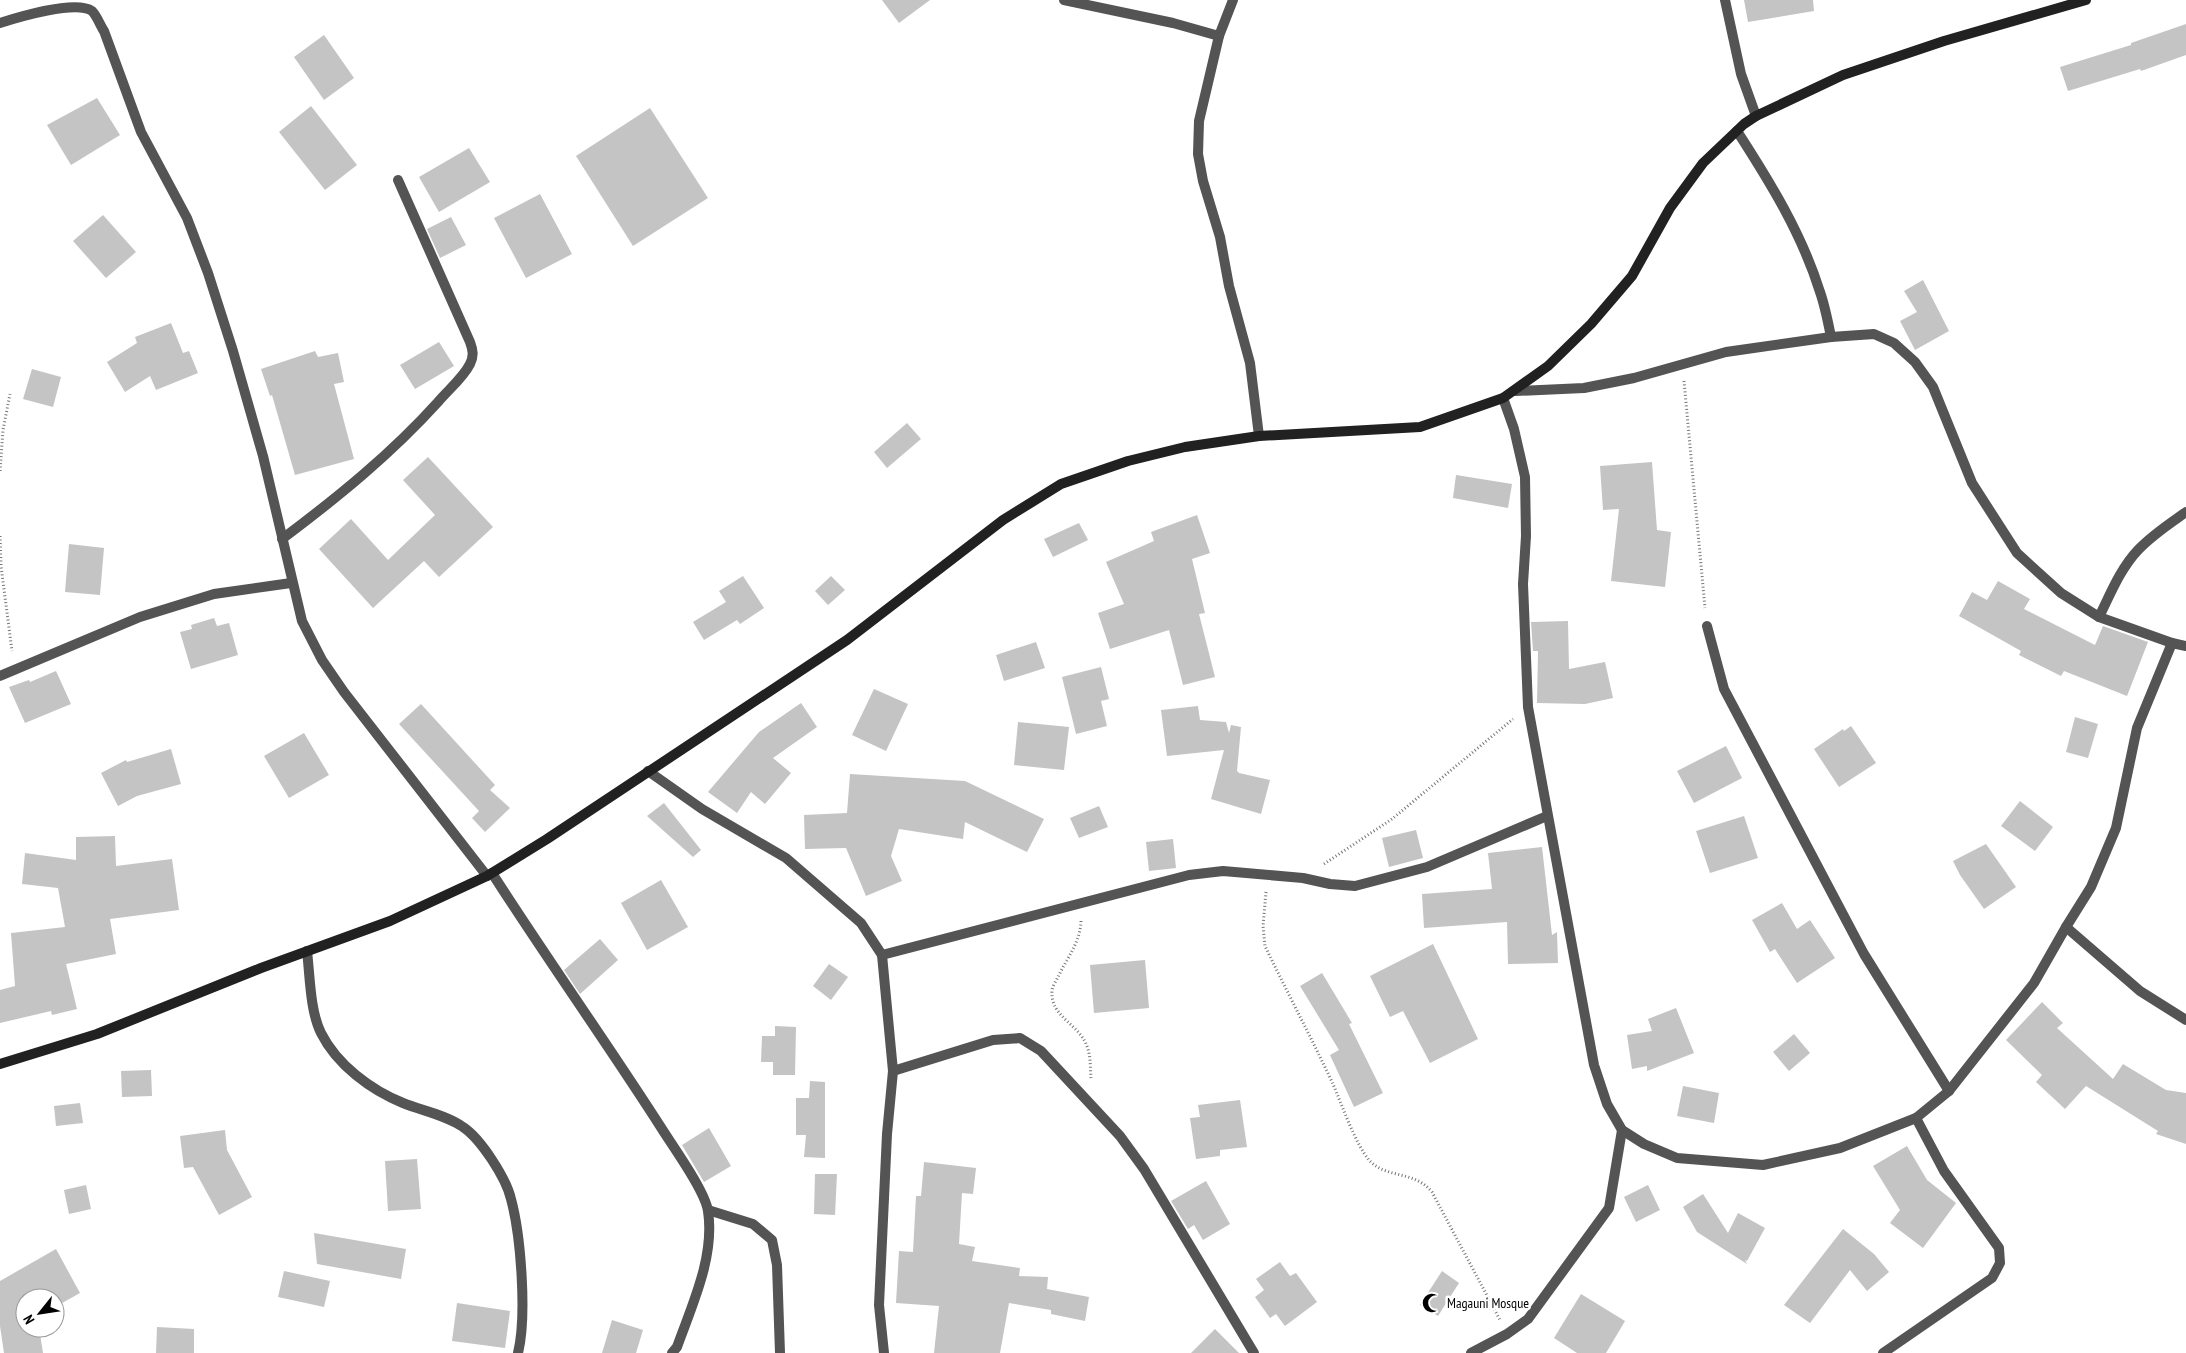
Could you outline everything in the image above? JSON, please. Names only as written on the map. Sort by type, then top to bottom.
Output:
[{"type":"street","points":[[1064,0],[1173,22],[1219,36]]},
{"type":"street","points":[[1234,0],[1219,36],[1199,121],[1198,154],[1203,181],[1220,237],[1229,286],[1250,363],[1258,436]]},
{"type":"street","points":[[1725,0],[1741,74],[1756,116]]},
{"type":"street","points":[[0,1064],[97,1034],[308,951],[390,921],[489,875],[548,839],[847,640],[1003,520],[1060,484],[1137,459],[1185,447],[1258,436],[1420,427],[1503,398],[1548,366],[1591,324],[1632,276],[1670,208],[1703,162],[1738,132],[1744,124],[1756,116],[1843,75],[1944,42],[2086,0]]},
{"type":"street","points":[[0,22],[57,7],[87,4],[104,31],[141,132],[187,218],[208,273],[263,456],[291,583],[302,621],[322,660],[344,692],[489,875],[640,1095],[693,1178],[708,1210],[708,1243],[700,1280],[677,1347],[672,1353]]},
{"type":"street","points":[[1738,132],[1768,179],[1798,236],[1820,292],[1831,337]]},
{"type":"street","points":[[282,539],[345,492],[380,460],[426,415],[461,376],[472,359],[473,354],[470,342],[398,180]]},
{"type":"street","points":[[1516,390],[1584,388],[1634,378],[1726,352],[1831,337],[1874,334],[1894,343],[1915,362],[1932,387],[1972,483],[2017,553],[2061,593],[2099,617],[2172,643],[2186,646]]},
{"type":"street","points":[[1503,398],[1514,429],[1525,477],[1526,536],[1523,584],[1528,707],[1594,1065],[1607,1104],[1622,1130],[1644,1144],[1677,1158],[1763,1165],[1840,1148],[1916,1118],[1949,1090],[2034,983],[2091,887],[2116,828],[2137,728],[2172,643]]},
{"type":"street","points":[[2099,617],[2120,576],[2137,552],[2157,533],[2186,512]]},
{"type":"street","points":[[0,676],[140,617],[214,594],[291,583]]},
{"type":"street","points":[[1707,626],[1724,689],[1864,954],[1949,1090]]},
{"type":"street","points":[[648,771],[702,809],[786,858],[861,923],[882,955],[893,1070],[886,1134],[879,1305],[884,1353]]},
{"type":"street","points":[[882,955],[1188,874],[1222,871],[1268,874],[1355,886],[1427,866],[1547,816]]},
{"type":"street","points":[[2066,927],[2140,991],[2186,1020]]},
{"type":"street","points":[[308,951],[312,997],[321,1033],[339,1059],[367,1084],[402,1103],[463,1127],[483,1145],[495,1164],[511,1198],[520,1260],[522,1328],[519,1353]]},
{"type":"street","points":[[893,1070],[993,1040],[1020,1038],[1041,1051],[1120,1136],[1144,1169],[1254,1353]]},
{"type":"street","points":[[1883,1353],[1992,1278],[2000,1263],[1999,1248],[1944,1172],[1916,1118]]},
{"type":"street","points":[[1471,1353],[1507,1334],[1528,1319],[1609,1208],[1622,1130]]},
{"type":"street","points":[[708,1210],[752,1224],[772,1240],[777,1266],[780,1353]]},
{"type":"path","points":[[1682,365],[1707,626]]},
{"type":"path","points":[[0,471],[3,430],[10,394]]},
{"type":"path","points":[[0,536],[14,670]]},
{"type":"path","points":[[1303,878],[1392,819],[1528,707]]},
{"type":"path","points":[[1268,874],[1263,926],[1265,946],[1359,1142],[1369,1160],[1385,1170],[1415,1178],[1425,1184],[1432,1192],[1474,1268],[1507,1334]]},
{"type":"path","points":[[1083,901],[1078,940],[1065,961],[1052,990],[1054,1004],[1060,1014],[1081,1034],[1087,1044],[1092,1106]]},
{"type":"building","points":[[882,0],[930,0],[899,23]]},
{"type":"building","points":[[1744,0],[1813,0],[1814,11],[1748,22]]},
{"type":"building","points":[[2186,24],[2186,55],[2141,71],[2140,69],[2068,91],[2060,67],[2131,45],[2131,43]]},
{"type":"building","points":[[324,35],[354,78],[324,100],[294,57]]},
{"type":"building","points":[[97,98],[120,135],[71,165],[47,125]]},
{"type":"building","points":[[311,106],[357,165],[325,190],[279,132]]},
{"type":"building","points":[[650,108],[708,198],[633,246],[576,156]]},
{"type":"building","points":[[469,148],[490,182],[439,212],[419,177]]},
{"type":"building","points":[[540,194],[572,254],[526,278],[494,218]]},
{"type":"building","points":[[103,215],[136,252],[106,278],[73,241]]},
{"type":"building","points":[[451,217],[466,245],[440,258],[427,229]]},
{"type":"building","points":[[1923,280],[1949,331],[1915,350],[1900,321],[1917,312],[1904,291]]},
{"type":"building","points":[[171,323],[183,353],[189,351],[198,373],[156,390],[150,376],[125,392],[107,362],[137,343],[135,337]]},
{"type":"building","points":[[439,342],[454,366],[415,389],[400,365]]},
{"type":"building","points":[[315,351],[318,357],[338,353],[344,382],[334,384],[354,459],[295,475],[272,395],[270,396],[261,369]]},
{"type":"building","points":[[32,369],[61,377],[53,407],[23,399]]},
{"type":"building","points":[[907,423],[921,439],[887,468],[874,452]]},
{"type":"building","points":[[428,457],[493,527],[439,577],[424,561],[373,608],[319,549],[351,519],[388,560],[435,515],[403,480]]},
{"type":"building","points":[[1652,462],[1657,530],[1671,532],[1665,587],[1611,581],[1619,509],[1603,510],[1600,466]]},
{"type":"building","points":[[1456,475],[1512,484],[1508,508],[1453,498]]},
{"type":"building","points":[[1197,515],[1210,553],[1192,559],[1205,613],[1199,614],[1215,677],[1183,685],[1169,630],[1110,649],[1098,613],[1124,604],[1106,562],[1154,541],[1151,532]]},
{"type":"building","points":[[1079,523],[1088,540],[1053,557],[1044,539]]},
{"type":"building","points":[[69,544],[104,548],[100,595],[65,592]]},
{"type":"building","points":[[743,576],[764,608],[740,624],[737,620],[704,640],[693,622],[726,602],[719,591]]},
{"type":"building","points":[[831,576],[845,590],[828,605],[815,591]]},
{"type":"building","points":[[1998,581],[2030,599],[2024,609],[2095,645],[2103,626],[2148,642],[2127,696],[2064,671],[2061,676],[2019,655],[2021,651],[1959,616],[1972,592],[1987,600]]},
{"type":"building","points":[[214,618],[217,626],[229,623],[238,655],[191,669],[180,632],[192,629],[191,625]]},
{"type":"building","points":[[1568,621],[1569,669],[1605,662],[1613,698],[1585,704],[1537,703],[1538,651],[1533,651],[1531,622]]},
{"type":"building","points":[[1036,642],[1045,668],[1004,681],[996,655]]},
{"type":"building","points":[[1101,667],[1109,699],[1101,701],[1107,726],[1076,734],[1062,677]]},
{"type":"building","points":[[56,671],[71,704],[25,723],[9,687],[29,680],[30,682]]},
{"type":"building","points":[[874,689],[908,704],[886,751],[852,735]]},
{"type":"building","points":[[801,703],[817,727],[773,758],[791,773],[765,804],[751,792],[737,813],[708,792],[759,732]]},
{"type":"building","points":[[421,704],[495,785],[490,790],[510,808],[485,832],[472,818],[479,811],[399,724]]},
{"type":"building","points":[[1198,706],[1200,720],[1226,722],[1229,733],[1231,725],[1241,727],[1237,771],[1270,780],[1261,814],[1211,799],[1224,750],[1167,756],[1161,710]]},
{"type":"building","points":[[2075,717],[2098,724],[2088,758],[2066,752]]},
{"type":"building","points":[[1018,722],[1069,727],[1064,770],[1014,765]]},
{"type":"building","points":[[1851,726],[1876,763],[1839,787],[1814,749],[1843,729],[1844,731]]},
{"type":"building","points":[[304,733],[329,775],[289,798],[264,756]]},
{"type":"building","points":[[1726,746],[1742,778],[1694,803],[1677,771]]},
{"type":"building","points":[[171,749],[181,784],[137,796],[118,806],[101,773],[126,760],[127,762]]},
{"type":"building","points":[[850,774],[965,781],[1044,819],[1027,852],[965,822],[963,839],[899,829],[891,856],[902,881],[866,896],[846,848],[805,849],[804,815],[847,813]]},
{"type":"building","points":[[2020,801],[2053,827],[2035,851],[2001,826]]},
{"type":"building","points":[[664,803],[701,850],[693,857],[647,816]]},
{"type":"building","points":[[1099,806],[1108,827],[1079,838],[1070,818]]},
{"type":"building","points":[[1744,816],[1758,858],[1710,873],[1696,831]]},
{"type":"building","points":[[1416,830],[1423,858],[1389,867],[1382,838]]},
{"type":"building","points":[[115,836],[116,866],[172,859],[179,910],[110,919],[116,954],[66,964],[77,1009],[52,1015],[51,1011],[0,1023],[0,990],[15,986],[11,933],[65,927],[58,888],[22,884],[25,853],[76,860],[76,837]]},
{"type":"building","points":[[1173,839],[1176,868],[1149,871],[1146,842]]},
{"type":"building","points":[[1986,844],[2016,887],[1984,909],[1960,875],[1953,861]]},
{"type":"building","points":[[1542,847],[1552,935],[1557,932],[1558,963],[1508,964],[1507,922],[1424,928],[1422,894],[1492,889],[1488,853]]},
{"type":"building","points":[[661,880],[688,927],[647,950],[621,903]]},
{"type":"building","points":[[1782,903],[1797,929],[1810,920],[1835,958],[1797,983],[1775,949],[1770,952],[1752,920]]},
{"type":"building","points":[[600,939],[618,960],[580,994],[564,970]]},
{"type":"building","points":[[1433,944],[1478,1039],[1430,1063],[1403,1011],[1390,1017],[1370,976]]},
{"type":"building","points":[[1145,960],[1149,1008],[1094,1013],[1090,965]]},
{"type":"building","points":[[829,964],[848,977],[831,1000],[813,986]]},
{"type":"building","points":[[1322,973],[1352,1023],[1349,1024],[1383,1093],[1354,1107],[1330,1055],[1339,1050],[1300,986]]},
{"type":"building","points":[[2042,1002],[2063,1023],[2057,1028],[2113,1079],[2123,1064],[2166,1090],[2186,1093],[2186,1144],[2156,1134],[2158,1131],[2086,1086],[2065,1109],[2036,1082],[2042,1075],[2006,1040]]},
{"type":"building","points":[[1676,1008],[1694,1053],[1647,1071],[1647,1066],[1632,1069],[1627,1035],[1652,1031],[1648,1019]]},
{"type":"building","points":[[775,1026],[796,1027],[795,1075],[773,1075],[773,1062],[761,1062],[762,1036],[775,1036]]},
{"type":"building","points":[[1794,1034],[1810,1053],[1789,1071],[1773,1052]]},
{"type":"building","points":[[151,1070],[152,1096],[122,1097],[121,1071]]},
{"type":"building","points":[[810,1081],[825,1082],[825,1158],[804,1157],[806,1135],[796,1135],[796,1098],[809,1098]]},
{"type":"building","points":[[1683,1086],[1719,1093],[1714,1123],[1677,1116]]},
{"type":"building","points":[[1240,1100],[1247,1147],[1220,1150],[1220,1156],[1196,1159],[1190,1118],[1200,1117],[1198,1105]]},
{"type":"building","points":[[80,1103],[83,1123],[56,1126],[54,1106]]},
{"type":"building","points":[[709,1128],[731,1166],[704,1182],[682,1145]]},
{"type":"building","points":[[225,1130],[227,1150],[252,1197],[219,1215],[193,1167],[184,1168],[180,1136]]},
{"type":"building","points":[[1907,1146],[1927,1180],[1956,1203],[1923,1248],[1890,1223],[1900,1210],[1873,1166]]},
{"type":"building","points":[[417,1159],[421,1209],[388,1211],[385,1161]]},
{"type":"building","points":[[924,1162],[976,1168],[973,1194],[962,1193],[959,1244],[975,1247],[972,1261],[1020,1268],[1019,1276],[1048,1277],[1047,1289],[1089,1297],[1085,1321],[1051,1314],[1051,1310],[1009,1303],[1000,1353],[934,1353],[939,1306],[896,1303],[899,1251],[913,1252],[916,1196],[921,1196]]},
{"type":"building","points":[[815,1174],[837,1174],[835,1215],[814,1214]]},
{"type":"building","points":[[1206,1181],[1230,1224],[1203,1240],[1194,1225],[1188,1229],[1171,1201]]},
{"type":"building","points":[[86,1185],[91,1209],[69,1214],[64,1190]]},
{"type":"building","points":[[1648,1185],[1660,1210],[1636,1222],[1624,1197]]},
{"type":"building","points":[[1703,1194],[1728,1233],[1738,1213],[1765,1228],[1747,1261],[1745,1260],[1747,1264],[1697,1232],[1683,1207]]},
{"type":"building","points":[[1843,1229],[1874,1254],[1889,1272],[1867,1291],[1850,1270],[1810,1323],[1784,1305]]},
{"type":"building","points":[[314,1233],[406,1249],[401,1279],[317,1264]]},
{"type":"building","points":[[56,1249],[80,1293],[65,1301],[65,1288],[15,1288],[15,1338],[41,1338],[43,1353],[4,1353],[0,1326],[0,1281]]},
{"type":"building","points":[[1280,1262],[1290,1276],[1296,1273],[1317,1302],[1285,1326],[1276,1314],[1270,1318],[1255,1297],[1264,1290],[1256,1279]]},
{"type":"building","points":[[284,1271],[330,1281],[324,1307],[278,1297]]},
{"type":"building","points":[[1442,1271],[1459,1283],[1438,1316],[1420,1305]]},
{"type":"building","points":[[1581,1294],[1625,1321],[1606,1353],[1577,1353],[1554,1338]]},
{"type":"building","points":[[457,1303],[510,1311],[505,1348],[452,1341]]},
{"type":"building","points":[[612,1320],[643,1330],[636,1353],[602,1353]]},
{"type":"building","points":[[157,1327],[194,1329],[194,1353],[156,1353]]},
{"type":"building","points":[[1215,1329],[1239,1353],[1191,1353]]},
{"type":"place","name":"Magauni Mosque","points":[[1432,1303]]}]
